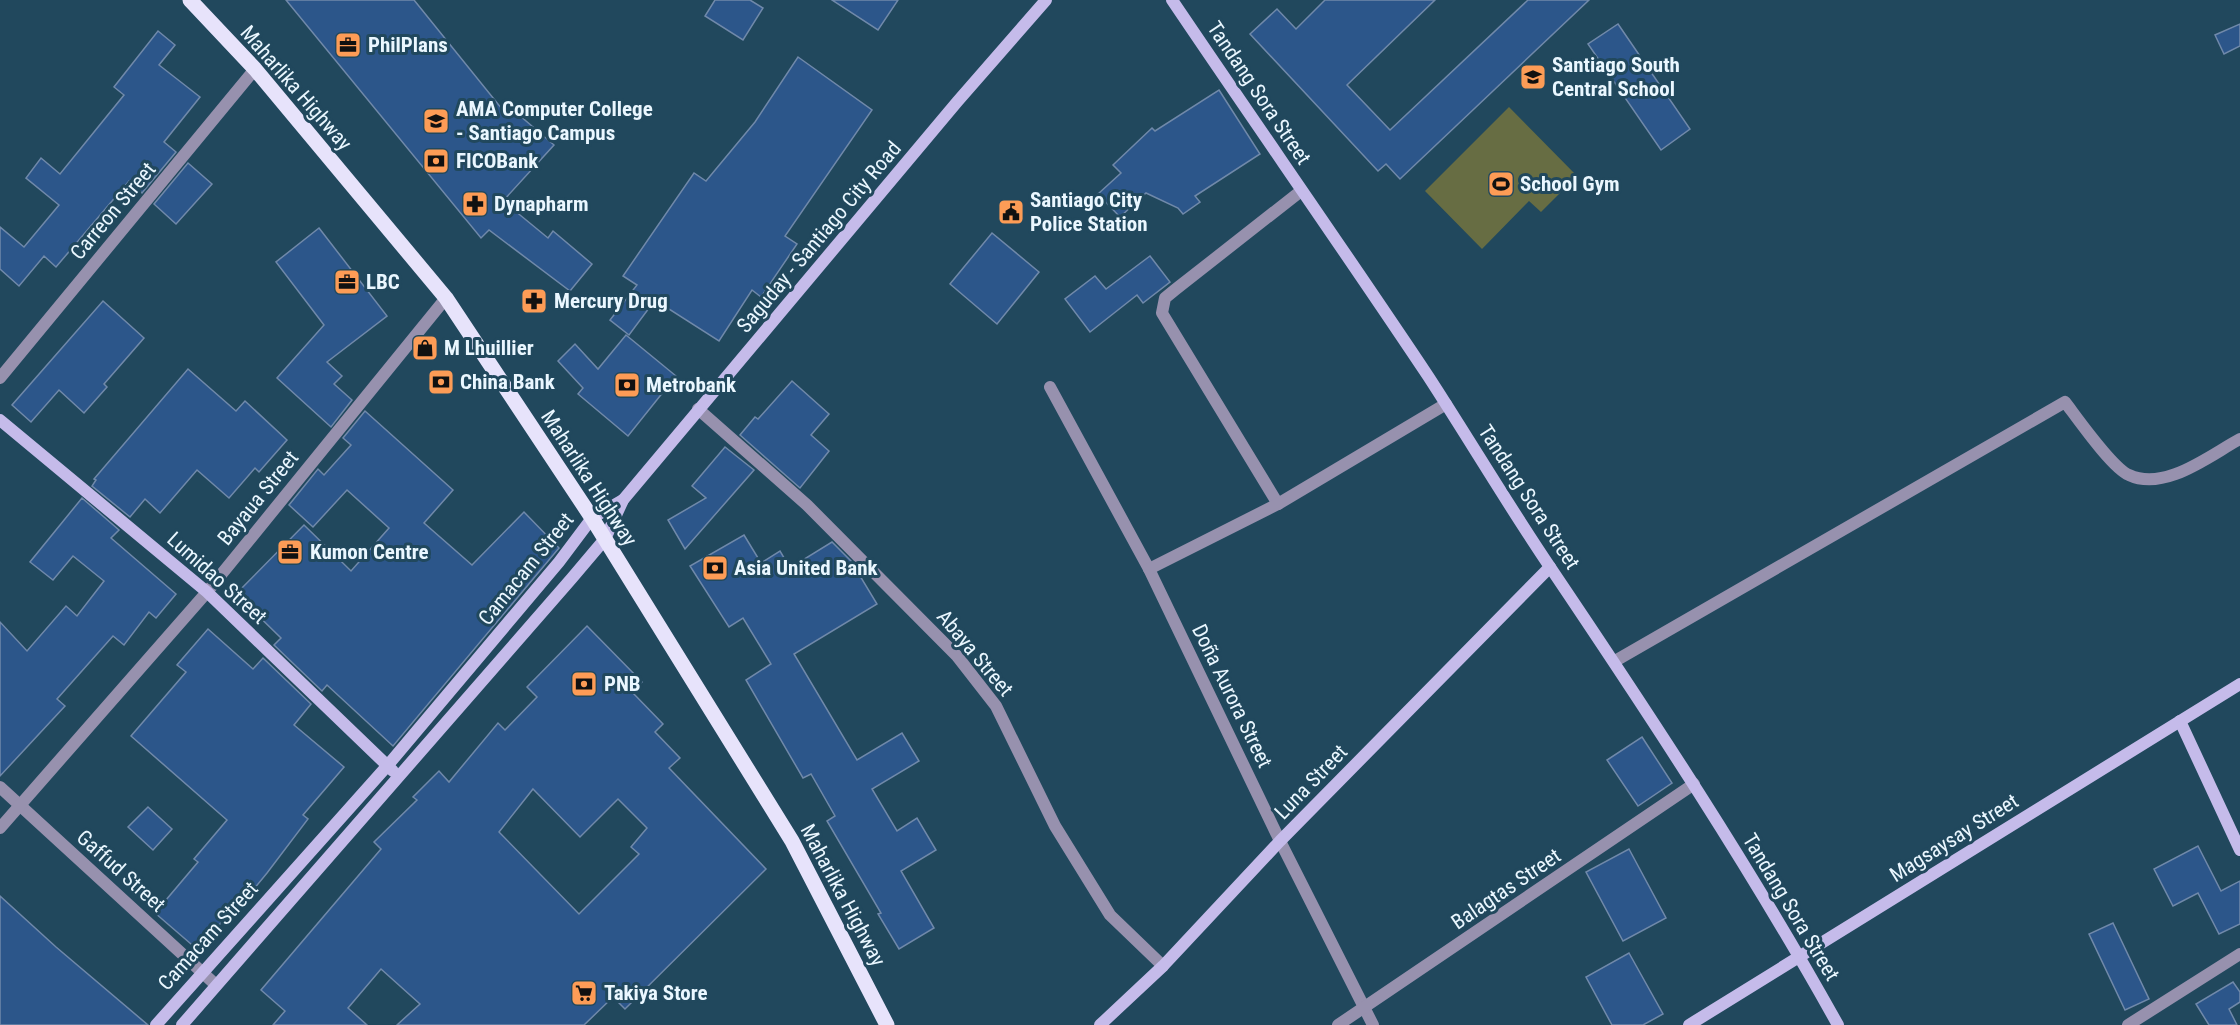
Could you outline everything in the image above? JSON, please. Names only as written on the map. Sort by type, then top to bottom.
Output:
[{"type":"main road","name":"Maharlika Highway","points":[[190,0],[255,69],[446,298],[592,518],[792,841],[886,1025]]},
{"type":"street","name":"Saguday - Santiago City Road","points":[[622,500],[957,102],[1046,0]]},
{"type":"street","name":"Tandang Sora Street","points":[[1172,0],[1446,404],[1550,567],[1615,661],[1695,784],[1800,957],[1838,1025]]},
{"type":"street","name":"Carreon Street","points":[[0,378],[255,69]]},
{"type":"street","points":[[1278,504],[1162,313],[1166,298],[1301,191]]},
{"type":"street","name":"Bayaua Street","points":[[0,828],[207,591],[446,298]]},
{"type":"street","name":"Doña Aurora Street","points":[[1050,387],[1149,569],[1280,841],[1373,1025]]},
{"type":"street","points":[[1615,661],[2065,402],[2116,465],[2129,476],[2151,479],[2175,475],[2240,439]]},
{"type":"street","points":[[1149,569],[1278,504],[1446,404]]},
{"type":"street","name":"Abaya Street","points":[[698,410],[807,505],[957,656],[996,706],[1060,834],[1110,915],[1163,966]]},
{"type":"street","name":"Lumidao Street","points":[[0,420],[207,591],[398,776]]},
{"type":"street","name":"Camacam Street","points":[[156,1025],[388,765],[560,562],[592,518],[622,500]]},
{"type":"street","name":"Camacam Street","points":[[182,1025],[604,539],[622,500]]},
{"type":"street","name":"Luna Street","points":[[1100,1025],[1163,966],[1280,841],[1550,567]]},
{"type":"street","name":"Magsaysay Street","points":[[1689,1025],[2240,684]]},
{"type":"street","points":[[2180,721],[2240,850]]},
{"type":"street","name":"Balagtas Street","points":[[1338,1025],[1695,784]]},
{"type":"street","name":"Gaffud Street","points":[[0,787],[216,985]]},
{"type":"street","points":[[2128,1025],[2240,954]]},
{"type":"green space","name":"School Gym","points":[[1509,107],[1577,176],[1541,212],[1529,201],[1482,249],[1425,191]]},
{"type":"building","points":[[286,0],[414,0],[506,114],[512,109],[554,145],[503,201],[548,238],[553,231],[592,264],[570,291],[489,230],[481,238]]},
{"type":"building","points":[[715,0],[750,0],[763,8],[743,40],[705,16]]},
{"type":"building","points":[[832,0],[898,0],[878,30]]},
{"type":"building","points":[[1325,0],[1435,0],[1347,85],[1390,130],[1528,0],[1589,0],[1400,179],[1386,164],[1378,171],[1250,34],[1277,9],[1296,29]]},
{"type":"building","points":[[1618,24],[1690,129],[1661,150],[1588,44]]},
{"type":"building","points":[[2240,24],[2240,46],[2224,54],[2215,35]]},
{"type":"building","points":[[158,31],[175,45],[159,65],[200,97],[164,142],[176,152],[142,193],[129,181],[56,267],[44,256],[19,286],[0,269],[0,227],[24,247],[59,205],[26,178],[41,158],[60,174],[124,95],[114,87]]},
{"type":"building","points":[[798,57],[872,110],[785,236],[797,244],[761,297],[752,290],[719,341],[655,300],[629,335],[610,320],[637,285],[623,276],[694,173],[706,181],[755,122]]},
{"type":"building","points":[[1219,90],[1260,154],[1195,196],[1200,202],[1183,214],[1178,208],[1146,193],[1120,217],[1098,194],[1121,173],[1113,165],[1152,128],[1155,131]]},
{"type":"building","points":[[188,163],[212,184],[176,224],[154,204]]},
{"type":"building","points":[[319,228],[387,316],[327,362],[342,376],[334,384],[352,400],[331,427],[277,378],[324,325],[276,262]]},
{"type":"building","points":[[992,233],[1039,272],[997,324],[950,284]]},
{"type":"building","points":[[1150,256],[1170,282],[1143,303],[1137,295],[1090,332],[1065,299],[1095,276],[1106,289]]},
{"type":"building","points":[[103,301],[144,338],[104,384],[107,387],[84,413],[59,390],[31,422],[12,405]]},
{"type":"building","name":"Metrobank","points":[[626,335],[676,376],[628,436],[578,394],[583,388],[558,361],[575,344],[598,369]]},
{"type":"building","points":[[188,369],[236,411],[245,401],[287,440],[259,472],[255,468],[229,498],[197,470],[160,513],[145,499],[130,517],[92,486],[96,480],[94,479]]},
{"type":"building","points":[[792,381],[829,414],[811,435],[829,451],[800,488],[740,435],[755,417],[758,419]]},
{"type":"building","points":[[365,411],[453,490],[424,523],[472,565],[524,512],[559,548],[393,746],[327,685],[322,691],[274,645],[281,638],[236,594],[304,525],[351,571],[389,528],[347,490],[313,527],[289,505],[318,469],[324,475],[351,445],[343,438]]},
{"type":"building","points":[[725,447],[754,470],[685,549],[668,520],[706,498],[692,486]]},
{"type":"building","points":[[82,498],[119,530],[111,538],[176,594],[156,618],[149,612],[124,645],[113,636],[57,699],[65,706],[0,776],[0,622],[27,651],[66,606],[77,616],[104,581],[73,556],[53,580],[30,562]]},
{"type":"building","points":[[744,535],[761,563],[780,551],[790,568],[832,542],[851,561],[877,604],[794,654],[857,760],[902,733],[919,761],[872,789],[897,831],[917,818],[936,850],[901,871],[934,928],[899,949],[878,914],[881,913],[827,821],[835,816],[811,774],[803,778],[746,680],[771,664],[743,618],[729,627],[690,566]]},
{"type":"building","points":[[587,626],[642,682],[632,692],[663,724],[655,732],[680,758],[669,768],[766,869],[625,1009],[613,997],[584,1025],[397,1025],[420,1004],[381,969],[348,1008],[367,1025],[273,1025],[285,1011],[261,990],[381,849],[374,842],[417,800],[413,797],[439,771],[449,782],[498,723],[505,730],[537,697],[527,687]],"holes":[[[533,789],[580,837],[618,799],[647,828],[631,847],[639,854],[579,914],[499,832]]]},
{"type":"building","points":[[208,629],[253,669],[263,658],[311,704],[294,725],[344,767],[303,815],[308,819],[267,873],[244,901],[241,899],[198,950],[155,913],[198,862],[194,859],[227,820],[131,736],[186,672],[177,665]]},
{"type":"building","points":[[1642,737],[1672,783],[1638,806],[1607,760]]},
{"type":"building","points":[[148,807],[172,829],[153,850],[128,827]]},
{"type":"building","points":[[2198,846],[2221,891],[2240,881],[2240,924],[2219,934],[2198,893],[2173,906],[2154,869]]},
{"type":"building","points":[[1629,849],[1666,918],[1623,941],[1586,872]]},
{"type":"building","points":[[0,896],[56,947],[148,1025],[0,1025]]},
{"type":"building","points":[[2113,923],[2149,999],[2125,1010],[2089,934]]},
{"type":"building","points":[[1629,953],[1663,1014],[1643,1025],[1612,1025],[1586,977]]},
{"type":"building","points":[[2233,982],[2240,992],[2240,1002],[2229,1009],[2237,1025],[2209,1025],[2196,1004]]},
{"type":"place","name":"PhilPlans","points":[[348,45]]},
{"type":"place","name":"Santiago South Central School","points":[[1533,77]]},
{"type":"place","name":"AMA Computer College - Santiago Campus","points":[[436,121]]},
{"type":"place","name":"FICOBank","points":[[436,161]]},
{"type":"place","name":"School Gym","points":[[1501,184]]},
{"type":"place","name":"Dynapharm","points":[[475,204]]},
{"type":"place","name":"Santiago City Police Station","points":[[1011,212]]},
{"type":"place","name":"LBC","points":[[347,282]]},
{"type":"place","name":"Mercury Drug","points":[[534,301]]},
{"type":"place","name":"M Lhuillier","points":[[425,348]]},
{"type":"place","name":"China Bank","points":[[441,382]]},
{"type":"place","name":"Metrobank","points":[[627,385]]},
{"type":"place","name":"Kumon Centre","points":[[290,552]]},
{"type":"place","name":"Asia United Bank","points":[[715,568]]},
{"type":"place","name":"PNB","points":[[584,684]]},
{"type":"place","name":"Takiya Store","points":[[584,993]]}]
